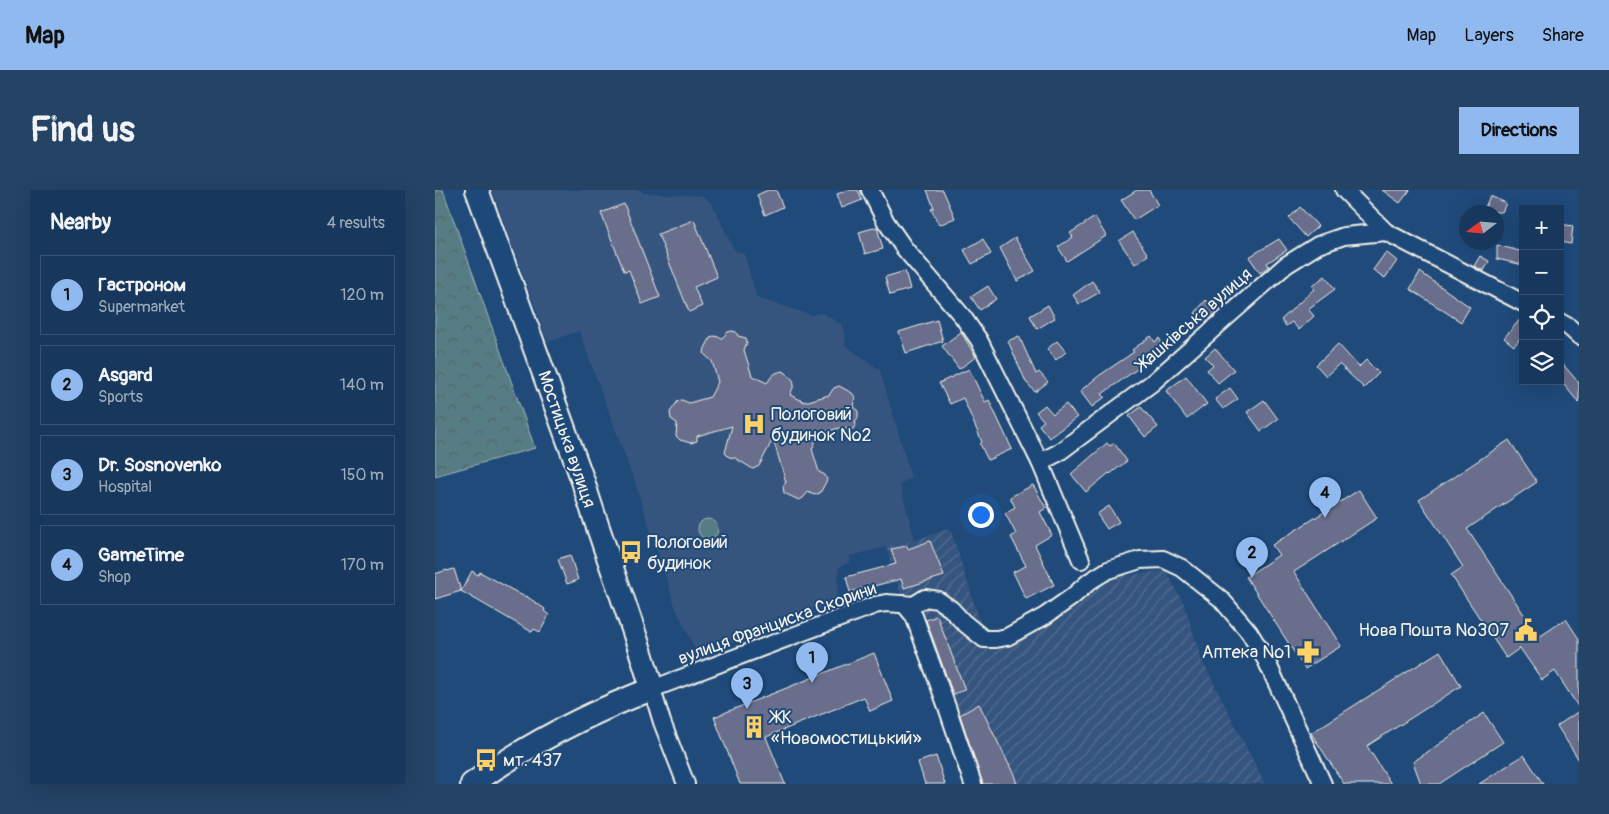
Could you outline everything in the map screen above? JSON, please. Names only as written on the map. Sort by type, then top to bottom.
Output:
[{"type":"street","name":"Мостицька вулиця","points":[[477,190],[577,463],[653,689]]},
{"type":"street","points":[[870,190],[887,222],[905,248],[963,317],[979,340],[1040,462],[1081,560]]},
{"type":"street","points":[[1344,190],[1386,232],[1519,301]]},
{"type":"street","name":"Жашківська вулиця","points":[[1040,462],[1058,453],[1152,383],[1286,265],[1317,245],[1344,236],[1386,232]]},
{"type":"street","points":[[1564,324],[1579,336]]},
{"type":"street","points":[[904,604],[914,605],[925,598],[938,600],[951,609],[979,636],[984,639],[996,639],[1007,637],[1045,616],[1108,570],[1140,560],[1163,558],[1182,568],[1221,599],[1249,632],[1266,660],[1323,784]]},
{"type":"street","name":"вулиця Франциска Скорини","points":[[653,689],[875,605],[886,603],[904,604],[914,616],[973,784]]},
{"type":"street","points":[[472,784],[519,753],[575,721],[653,689],[662,722],[685,784]]},
{"type":"shaded area","name":"Пологовий будинок №2","points":[[492,190],[641,190],[643,193],[703,196],[712,203],[734,250],[744,254],[757,298],[811,315],[822,313],[841,324],[846,337],[845,345],[880,370],[911,477],[900,485],[915,540],[850,556],[850,562],[839,567],[837,600],[706,654],[695,650],[675,606],[634,480],[579,331],[548,342]]},
{"type":"shaded area","points":[[950,528],[988,647],[1006,646],[1056,618],[1115,577],[1166,570],[1184,604],[1202,660],[1265,784],[973,784],[904,605],[886,547],[915,540]]},
{"type":"green space","points":[[435,190],[443,190],[535,448],[435,476]]},
{"type":"green space","points":[[708,519],[715,522],[718,529],[715,536],[708,539],[701,536],[698,529],[701,522]]},
{"type":"building","points":[[768,190],[776,190],[783,207],[765,215],[757,195]]},
{"type":"building","points":[[848,190],[858,190],[862,200],[842,208],[837,194]]},
{"type":"building","points":[[927,190],[943,190],[955,218],[939,225],[931,209],[934,208]]},
{"type":"building","points":[[1137,190],[1149,190],[1158,205],[1134,220],[1121,200]]},
{"type":"building","points":[[1382,190],[1410,190],[1400,203]]},
{"type":"building","points":[[1490,196],[1506,203],[1504,208],[1504,205],[1486,205]]},
{"type":"building","points":[[624,204],[660,297],[642,304],[629,270],[624,271],[601,213]]},
{"type":"building","points":[[1300,207],[1318,226],[1306,237],[1289,218]]},
{"type":"building","points":[[1095,217],[1106,236],[1067,261],[1058,247],[1073,237],[1070,233]]},
{"type":"building","points":[[694,220],[717,277],[694,287],[702,306],[689,312],[658,234]]},
{"type":"building","points":[[1564,225],[1573,226],[1571,244],[1564,243]]},
{"type":"building","points":[[877,227],[883,249],[865,254],[859,232]]},
{"type":"building","points":[[1133,232],[1148,255],[1135,264],[1119,241]]},
{"type":"building","points":[[1015,238],[1035,271],[1017,281],[1000,248]]},
{"type":"building","points":[[983,239],[991,254],[972,264],[964,250]]},
{"type":"building","points":[[1279,239],[1287,250],[1267,263],[1269,266],[1260,273],[1249,257]]},
{"type":"building","points":[[1504,247],[1519,251],[1519,264],[1497,259],[1497,250],[1504,250]]},
{"type":"building","points":[[1386,252],[1397,261],[1385,278],[1373,270]]},
{"type":"building","points":[[1480,256],[1489,261],[1484,271],[1474,266]]},
{"type":"building","points":[[905,271],[910,289],[890,295],[885,277]]},
{"type":"building","points":[[1420,272],[1470,307],[1461,322],[1410,289]]},
{"type":"building","points":[[1325,276],[1335,289],[1308,309],[1314,316],[1299,330],[1292,322],[1286,326],[1281,320],[1314,289],[1312,286]]},
{"type":"building","points":[[1092,281],[1100,292],[1079,304],[1073,295]]},
{"type":"building","points":[[988,286],[996,299],[980,310],[971,297]]},
{"type":"building","points":[[1206,300],[1218,311],[1206,322],[1195,313]]},
{"type":"building","points":[[1048,305],[1055,318],[1037,329],[1030,316]]},
{"type":"building","points":[[937,320],[943,341],[906,353],[899,332]]},
{"type":"building","points":[[1519,321],[1519,340],[1514,346],[1504,338]]},
{"type":"building","points":[[732,331],[736,332],[738,336],[746,338],[747,342],[744,350],[752,376],[767,383],[772,376],[782,371],[793,380],[794,385],[790,395],[805,402],[829,395],[834,388],[839,386],[852,393],[855,397],[853,407],[858,411],[858,418],[853,429],[848,430],[842,427],[819,434],[812,449],[819,472],[825,475],[827,480],[820,493],[814,495],[808,492],[799,500],[784,493],[783,486],[786,482],[773,439],[759,466],[753,469],[725,453],[732,426],[697,436],[697,441],[691,443],[680,440],[676,436],[677,423],[671,419],[670,412],[678,401],[682,400],[689,403],[710,397],[718,382],[712,361],[704,354],[705,348],[711,337],[722,338]]},
{"type":"building","points":[[961,332],[976,357],[959,369],[942,346]]},
{"type":"building","points":[[1019,336],[1036,374],[1039,372],[1048,382],[1035,392],[1026,382],[1008,341]]},
{"type":"building","points":[[1151,336],[1155,342],[1159,338],[1165,348],[1102,394],[1105,397],[1092,407],[1080,391],[1134,352],[1132,350]]},
{"type":"building","points":[[1057,341],[1066,352],[1056,360],[1047,349]]},
{"type":"building","points":[[1338,344],[1359,367],[1366,360],[1379,373],[1364,388],[1339,364],[1326,376],[1316,365]]},
{"type":"building","points":[[1215,348],[1234,370],[1218,383],[1207,370],[1213,365],[1205,357]]},
{"type":"building","points":[[1564,366],[1579,383],[1579,403],[1564,385]]},
{"type":"building","points":[[969,369],[985,402],[989,400],[1012,449],[988,460],[963,398],[950,404],[939,383]]},
{"type":"building","points":[[1186,376],[1207,404],[1187,419],[1166,391]]},
{"type":"building","points":[[1230,388],[1238,399],[1223,409],[1215,399]]},
{"type":"building","points":[[1264,400],[1278,419],[1261,431],[1247,412]]},
{"type":"building","points":[[1066,404],[1077,417],[1049,438],[1039,425],[1044,421],[1036,412],[1045,405],[1053,414]]},
{"type":"building","points":[[1141,407],[1158,427],[1145,437],[1129,416]]},
{"type":"building","points":[[1509,440],[1537,482],[1467,529],[1539,637],[1566,619],[1579,639],[1579,708],[1555,671],[1542,680],[1520,648],[1506,658],[1451,575],[1463,567],[1419,500]]},
{"type":"building","points":[[1107,443],[1110,446],[1114,443],[1127,461],[1086,492],[1071,474]]},
{"type":"building","points":[[1033,485],[1046,508],[1040,512],[1052,535],[1035,545],[1054,585],[1026,599],[1013,572],[1026,566],[1011,537],[1016,534],[1005,513],[1015,507],[1010,497]]},
{"type":"building","points":[[1359,490],[1377,518],[1294,572],[1341,646],[1305,669],[1246,577],[1279,555],[1272,545]]},
{"type":"building","points":[[1109,506],[1119,522],[1107,529],[1097,514]]},
{"type":"building","points":[[930,541],[944,576],[904,588],[901,579],[850,592],[846,577],[896,564],[891,549],[907,546],[908,549]]},
{"type":"building","points":[[570,555],[578,580],[567,584],[558,559]]},
{"type":"building","points":[[454,569],[461,591],[435,599],[435,574]]},
{"type":"building","points":[[472,571],[478,575],[480,572],[526,596],[545,609],[544,611],[549,615],[540,632],[534,629],[532,632],[461,591]]},
{"type":"building","points":[[937,616],[965,690],[953,694],[926,620]]},
{"type":"building","points":[[1440,651],[1461,686],[1367,746],[1391,784],[1344,784],[1311,733]]},
{"type":"building","name":"ЖК «Новомостицький»","points":[[874,653],[893,701],[870,711],[864,697],[766,737],[785,784],[740,784],[714,717]]},
{"type":"building","points":[[979,704],[1017,784],[983,784],[960,715]]},
{"type":"building","points":[[1579,711],[1579,760],[1557,726]]},
{"type":"building","points":[[1484,713],[1503,742],[1439,784],[1421,784],[1413,762]]},
{"type":"building","points":[[1524,755],[1543,784],[1479,784]]},
{"type":"building","points":[[936,756],[945,784],[925,784],[918,762]]},
{"type":"place","name":"Пологовий будинок №2","points":[[754,424]]},
{"type":"place","name":"GameTime","points":[[1325,518]]},
{"type":"place","name":"Пологовий будинок","points":[[631,552]]},
{"type":"place","name":"Asgard","points":[[1252,578]]},
{"type":"place","name":"Нова Пошта №307","points":[[1526,630]]},
{"type":"place","name":"Аптека №1","points":[[1308,652]]},
{"type":"place","name":"Гастроном","points":[[812,683]]},
{"type":"place","name":"Dr. Sosnovenko","points":[[747,709]]},
{"type":"place","name":"ЖК «Новомостицький»","points":[[754,727]]},
{"type":"place","name":"мт. 437","points":[[486,760]]}]
